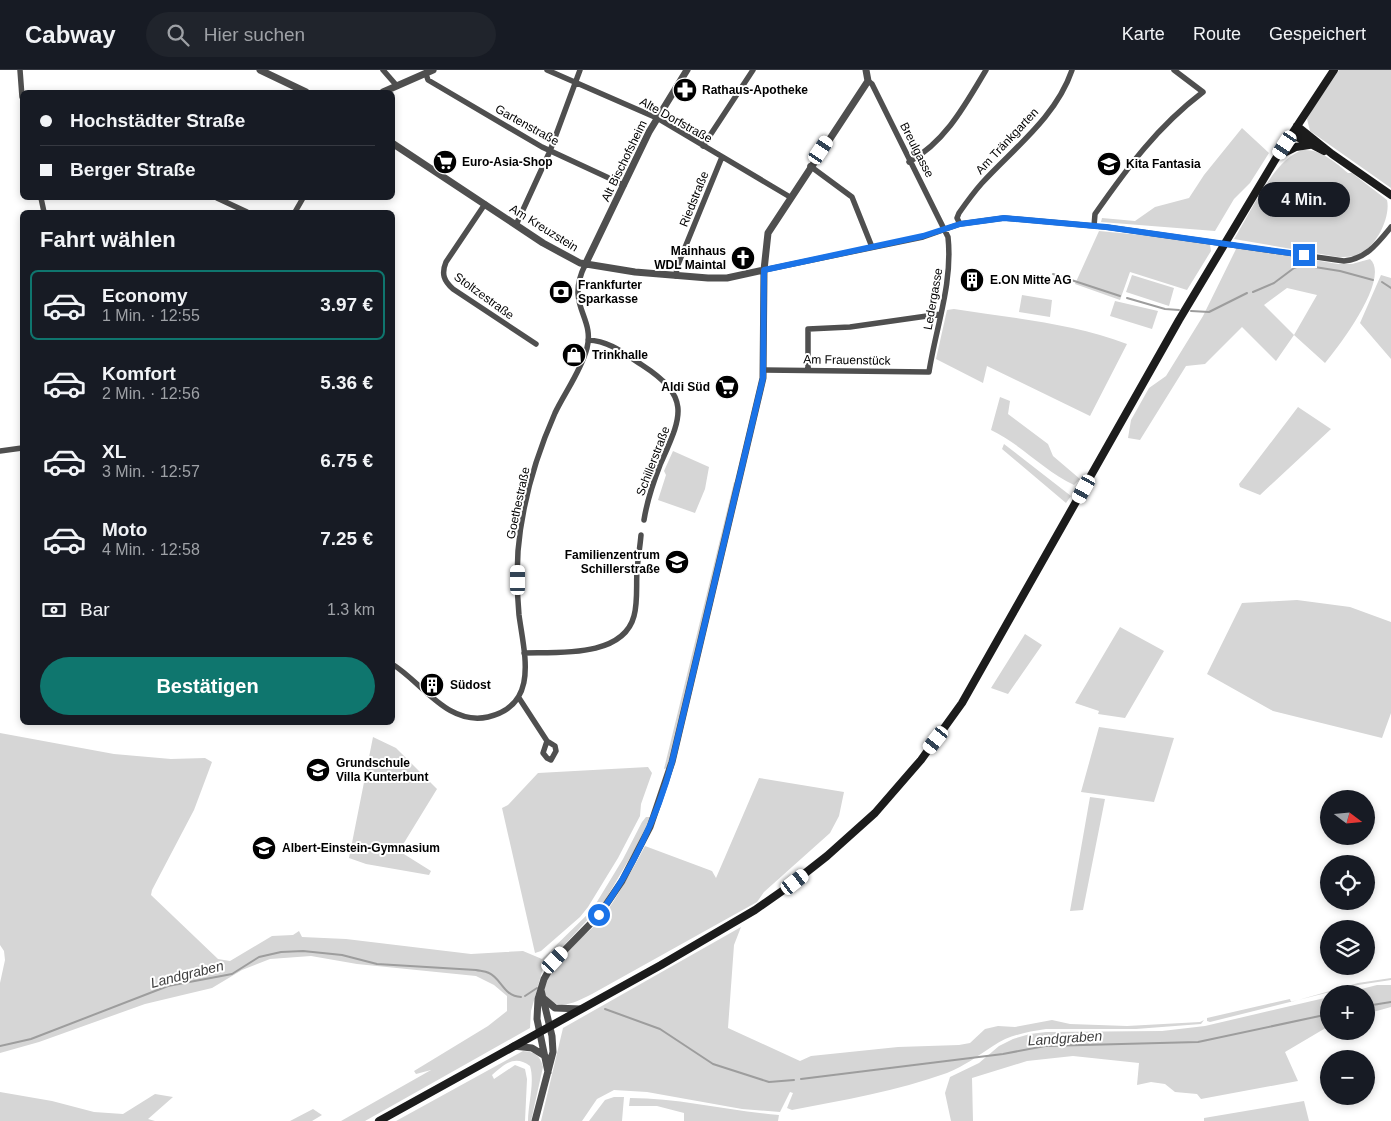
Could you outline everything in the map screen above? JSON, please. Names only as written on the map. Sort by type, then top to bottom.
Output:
[{"type":"main road","points":[[379,1121],[729,926],[785,889],[852,834],[902,783],[936,740],[988,660],[1218,254],[1278,156],[1334,70]]},
{"type":"main road","points":[[1298,126],[1299,138],[1332,154]]},
{"type":"main road","points":[[1298,126],[1332,154],[1391,195]]},
{"type":"main road","points":[[1278,156],[1296,147],[1310,145]]},
{"type":"street","points":[[20,70],[21,90]]},
{"type":"street","points":[[260,70],[302,90]]},
{"type":"street","points":[[383,70],[397,86]]},
{"type":"street","points":[[388,90],[433,70]]},
{"type":"street","name":"Alte Dorfstraße","points":[[547,70],[657,118],[790,197]]},
{"type":"street","points":[[516,225],[550,151],[580,70]]},
{"type":"street","name":"Alt Bischofsheim","points":[[585,264],[657,118],[687,70]]},
{"type":"street","points":[[703,146],[753,70]]},
{"type":"street","points":[[910,162],[918,157],[953,124],[986,70]]},
{"type":"street","name":"Am Tränkgarten","points":[[960,224],[957,218],[959,213],[981,184],[1042,121],[1064,88],[1072,70]]},
{"type":"street","points":[[1094,226],[1095,214],[1154,134],[1172,116],[1203,92],[1174,70]]},
{"type":"street","name":"Gartenstraße","points":[[426,74],[428,80],[550,151],[624,185]]},
{"type":"street","points":[[548,1072],[536,1008],[550,966],[596,920],[622,881],[641,846],[660,802],[674,753],[764,370],[764,270],[765,248],[770,228],[867,76]]},
{"type":"street","name":"Breulgasse","points":[[867,76],[946,229]]},
{"type":"street","name":"Am Kreuzstein","points":[[395,145],[565,256],[585,264],[676,276],[727,278],[764,270]]},
{"type":"street","name":"Riedstraße","points":[[676,276],[677,267],[722,157]]},
{"type":"street","points":[[810,166],[852,197],[872,247]]},
{"type":"street","points":[[221,200],[243,210]]},
{"type":"street","name":"Stoltzestraße","points":[[485,204],[446,262],[443,271],[444,279],[453,289],[536,344]]},
{"type":"street","points":[[764,270],[923,236],[960,224],[1004,218],[1094,226],[1239,244],[1344,261],[1366,254],[1391,227]]},
{"type":"street","name":"Ledergasse","points":[[930,372],[949,259],[946,229]]},
{"type":"street","name":"Goethestraße","points":[[519,698],[526,675],[518,580],[518,551],[523,515],[543,442],[582,362],[588,340],[577,292],[578,281],[585,264]]},
{"type":"street","points":[[808,369],[808,329],[873,325],[941,314]]},
{"type":"street","name":"Schillerstraße","points":[[588,340],[610,344],[655,373],[667,384],[676,398],[679,413],[677,427],[655,478],[644,520]]},
{"type":"street","name":"Am Frauenstück","points":[[764,370],[808,369],[930,372]]},
{"type":"street","points":[[0,451],[20,448]]},
{"type":"street","points":[[524,653],[570,652],[592,649],[608,644],[627,631],[636,611],[641,535]]},
{"type":"street","points":[[395,667],[431,697],[463,715],[489,717],[505,710],[519,698],[547,742]]},
{"type":"street","points":[[535,1121],[553,1052],[550,1026],[541,990]]},
{"type":"street","points":[[543,998],[556,1008],[581,1009]]},
{"type":"street","points":[[514,1046],[532,1048],[546,1057]]},
{"type":"shaded area","points":[[1339,70],[1391,70],[1391,188],[1310,131],[1307,119]]},
{"type":"shaded area","points":[[1242,128],[1269,153],[1250,183],[1234,199],[1215,231],[1101,222],[1102,218],[1135,221],[1155,207],[1189,198],[1204,175]]},
{"type":"shaded area","points":[[1303,150],[1310,150],[1328,157],[1387,200],[1387,215],[1381,231],[1371,246],[1358,255],[1338,257],[1234,239],[1273,175],[1292,155]]},
{"type":"shaded area","points":[[1099,231],[1204,241],[1210,245],[1211,251],[1187,290],[1130,272],[1120,300],[1075,284]]},
{"type":"shaded area","points":[[1237,247],[1338,264],[1352,264],[1370,259],[1375,268],[1374,281],[1361,312],[1325,363],[1294,335],[1276,361],[1242,327],[1205,364],[1186,366],[1140,440],[1128,438],[1131,420],[1149,388],[1166,376],[1203,316]],"holes":[[[1287,288],[1317,295],[1294,335],[1264,305]]]},
{"type":"shaded area","points":[[1132,275],[1174,288],[1169,306],[1126,292]]},
{"type":"shaded area","points":[[1381,275],[1391,278],[1391,359],[1360,323]]},
{"type":"shaded area","points":[[1022,295],[1052,300],[1050,317],[1019,312]]},
{"type":"shaded area","points":[[1115,301],[1158,311],[1152,329],[1110,316]]},
{"type":"shaded area","points":[[954,309],[1063,326],[1127,344],[1090,416],[987,366],[983,383],[936,359],[947,310]]},
{"type":"shaded area","points":[[1000,397],[1010,401],[1008,414],[1048,444],[1053,456],[1080,479],[1074,485],[1053,473],[1013,443],[991,430]]},
{"type":"shaded area","points":[[1298,407],[1331,429],[1260,495],[1240,487],[1239,484]]},
{"type":"shaded area","points":[[1004,444],[1071,496],[1066,503],[1002,449]]},
{"type":"shaded area","points":[[673,451],[709,467],[705,489],[695,513],[658,500],[666,475],[664,471]]},
{"type":"shaded area","points":[[734,482],[736,483],[668,768],[664,769]]},
{"type":"shaded area","points":[[1297,600],[1350,607],[1391,622],[1391,713],[1382,738],[1273,711],[1207,674],[1242,603]]},
{"type":"shaded area","points":[[1120,627],[1164,651],[1125,718],[1098,714],[1099,711],[1075,703]]},
{"type":"shaded area","points":[[1025,634],[1042,645],[1008,694],[991,688]]},
{"type":"shaded area","points":[[1099,727],[1174,738],[1154,802],[1081,792]]},
{"type":"shaded area","points":[[0,733],[114,754],[171,759],[205,758],[212,762],[194,810],[151,895],[218,959],[230,961],[272,936],[293,935],[299,931],[302,937],[346,939],[471,954],[523,951],[542,959],[592,910],[623,859],[642,822],[646,817],[651,817],[638,844],[604,902],[543,968],[531,1011],[530,1028],[365,1121],[341,1121],[431,1070],[416,1074],[414,1071],[488,1026],[507,1011],[507,996],[494,985],[476,976],[357,964],[311,956],[270,959],[242,970],[212,988],[145,1004],[39,1042],[0,1053],[0,983],[5,960],[4,951],[0,945]]},
{"type":"shaded area","points":[[373,737],[396,748],[437,789],[399,851],[431,871],[429,875],[366,864],[349,858]]},
{"type":"shaded area","points":[[648,767],[652,773],[641,804],[640,816],[618,858],[580,917],[541,951],[535,953],[502,808],[508,805],[538,773]]},
{"type":"shaded area","points":[[759,778],[844,792],[839,816],[830,833],[764,892],[757,902],[582,999],[565,1005],[559,1005],[549,1000],[544,991],[546,980],[552,969],[601,919],[619,893],[645,846],[712,871],[716,878]]},
{"type":"shaded area","points":[[1090,797],[1105,799],[1083,910],[1070,911]]},
{"type":"shaded area","points":[[741,927],[734,945],[728,1028],[800,1061],[811,1056],[898,1047],[959,1045],[970,1043],[985,1029],[998,1026],[1015,1027],[1052,1020],[1070,1024],[1127,1026],[1200,1022],[1204,1020],[1201,1024],[1136,1029],[1046,1029],[1025,1033],[999,1042],[947,1073],[890,1090],[792,1110],[787,1108],[793,1093],[790,1092],[780,1112],[742,1109],[647,1092],[614,1090],[597,1099],[582,1121],[541,1121],[563,1028]]},
{"type":"shaded area","points":[[1391,978],[1391,980],[1358,985],[1351,985]]},
{"type":"shaded area","points":[[1391,985],[1391,1007],[1375,1011],[1375,986]]},
{"type":"shaded area","points":[[1290,999],[1291,1002],[1210,1022],[1207,1021],[1207,1018]]},
{"type":"shaded area","points":[[1320,999],[1320,1031],[1285,1052],[1298,1081],[1201,1099],[1197,1094],[1175,1092],[1165,1084],[1151,1082],[1137,1085],[1139,1063],[1073,1056],[1027,1061],[972,1078],[973,1121],[951,1121],[945,1093],[950,1077],[979,1063],[999,1046],[1013,1039],[1046,1032],[1162,1031],[1205,1026]]},
{"type":"shaded area","points":[[523,1051],[536,1055],[543,1067],[531,1121],[528,1121],[532,1086],[530,1066],[514,1061],[509,1062],[492,1075],[494,1079],[515,1065],[525,1069],[527,1079],[525,1121],[396,1121]]},
{"type":"shaded area","points":[[0,1092],[52,1101],[94,1112],[123,1114],[155,1094],[173,1097],[148,1119],[155,1121],[0,1121]]},
{"type":"shaded area","points":[[614,1097],[624,1097],[622,1121],[589,1121],[605,1100]]},
{"type":"shaded area","points":[[630,1098],[686,1102],[779,1115],[778,1121],[684,1121],[684,1113],[657,1106],[629,1106]]},
{"type":"shaded area","points":[[1304,1101],[1309,1121],[1204,1121],[1204,1118]]},
{"type":"shaded area","points":[[313,1109],[322,1115],[312,1121],[290,1121]]},
{"type":"waterway","points":[[1253,292],[1274,283],[1294,268],[1302,265],[1340,271],[1373,280]]},
{"type":"waterway","points":[[1053,274],[1120,296]]},
{"type":"waterway","points":[[1382,282],[1391,288]]},
{"type":"waterway","points":[[1191,311],[1209,312],[1247,293]]},
{"type":"waterway","points":[[1127,298],[1165,309],[1179,310]]},
{"type":"waterway","name":"Landgraben","points":[[0,1046],[31,1039],[168,986],[232,974],[259,957],[281,952],[303,951],[342,955],[377,964],[484,971],[497,979],[510,994],[521,997]]},
{"type":"waterway","name":"Landgraben","points":[[525,996],[537,988]]},
{"type":"waterway","name":"Landgraben","points":[[1375,1005],[1391,1002]]},
{"type":"waterway","name":"Landgraben","points":[[605,1009],[660,1029],[713,1064],[769,1082],[794,1080]]},
{"type":"waterway","name":"Landgraben","points":[[801,1079],[1003,1054],[1045,1046],[1198,1042],[1320,1016]]},
{"type":"place","name":"Rathaus-Apotheke","points":[[685,90]]},
{"type":"place","name":"Euro-Asia-Shop","points":[[445,162]]},
{"type":"place","name":"Kita Fantasia","points":[[1109,164]]},
{"type":"place","name":"Mainhaus WDL Maintal","points":[[743,258]]},
{"type":"place","name":"E.ON Mitte AG","points":[[972,280]]},
{"type":"place","name":"Frankfurter Sparkasse","points":[[561,292]]},
{"type":"place","name":"Trinkhalle","points":[[574,355]]},
{"type":"place","name":"Aldi Süd","points":[[727,387]]},
{"type":"place","name":"Familienzentrum Schillerstraße","points":[[677,562]]},
{"type":"place","name":"Südost","points":[[432,685]]},
{"type":"place","name":"Grundschule Villa Kunterbunt","points":[[318,770]]},
{"type":"place","name":"Albert-Einstein-Gymnasium","points":[[264,848]]},
{"type":"route","points":[[599,915],[622,881],[641,846],[660,802],[672,762],[763,378],[765,347],[764,270],[923,236],[960,224],[1004,218],[1106,227],[1245,245],[1304,255]]}]
